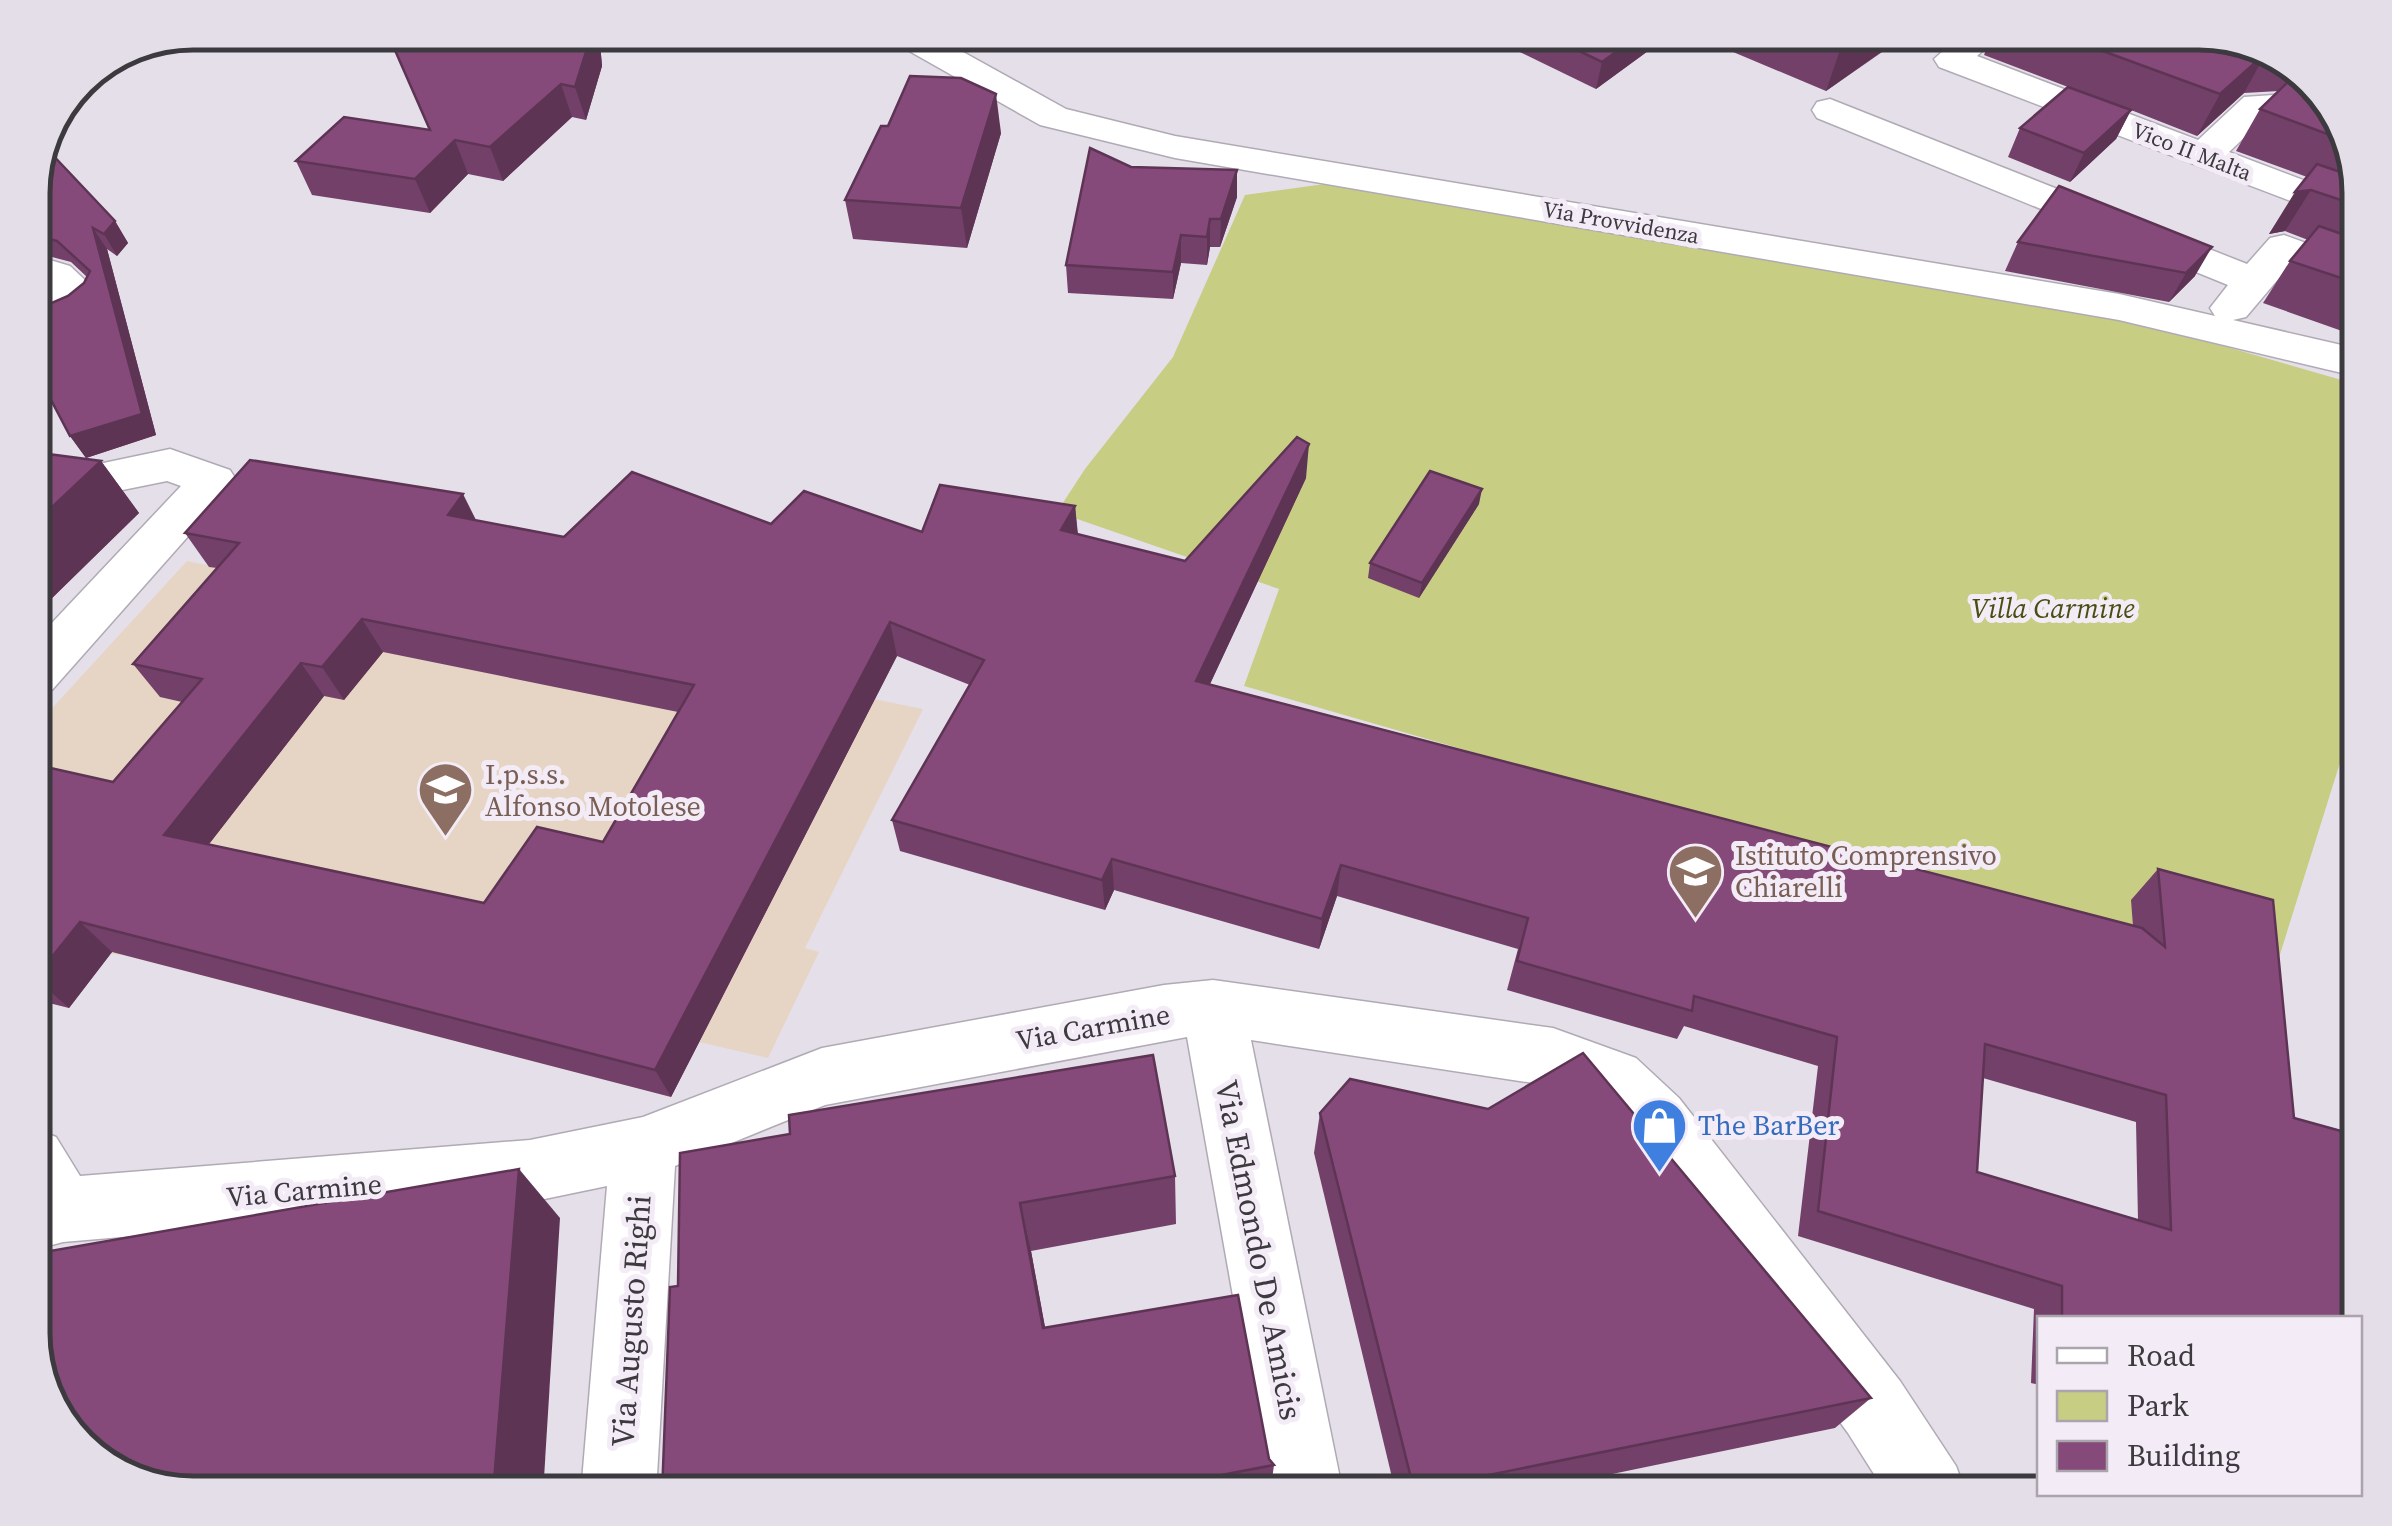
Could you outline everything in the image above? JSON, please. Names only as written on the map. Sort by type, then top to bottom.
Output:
[{"type":"street","name":"Via Provvidenza","points":[[933,50],[1053,116],[1176,147],[2100,304],[2342,360]]},
{"type":"street","name":"Vico II Malta","points":[[1963,50],[1952,59],[2342,208]]},
{"type":"street","points":[[2204,155],[2257,105],[2311,104]]},
{"type":"street","points":[[1830,110],[2254,282]]},
{"type":"street","points":[[2213,329],[2284,246],[2342,269]]},
{"type":"street","points":[[50,273],[80,295],[50,314]]},
{"type":"street","points":[[50,656],[213,481],[170,466],[73,484]]},
{"type":"street","name":"Via Carmine","points":[[50,1214],[530,1171],[643,1148],[822,1077],[1213,1006],[1553,1057],[1613,1079],[1656,1119],[1874,1407],[1918,1476]]},
{"type":"street","name":"Via Edmondo De Amicis","points":[[1213,1006],[1303,1476]]},
{"type":"street","name":"Via Augusto Righi","points":[[620,1476],[643,1148]]},
{"type":"shaded area","name":"I.p.s.s. Alfonso Motolese","points":[[187,561],[923,709],[805,948],[819,952],[768,1058],[699,1042],[671,1097],[123,955],[110,954],[69,1008],[50,1003],[50,710]]},
{"type":"green space","name":"Villa Carmine","points":[[1325,184],[2109,313],[2342,380],[2342,756],[2271,983],[1244,686],[1279,589],[1057,512],[1085,469],[1173,357],[1245,195]]},
{"type":"building","points":[[395,50],[587,50],[575,87],[561,84],[490,147],[455,140],[415,179],[296,161],[344,117],[430,130]]},
{"type":"building","points":[[1577,50],[1618,50],[1602,62]]},
{"type":"building","points":[[2100,50],[2199,50],[2227,53],[2256,62],[2220,94]]},
{"type":"building","points":[[910,76],[961,78],[996,94],[961,208],[845,200],[881,126],[888,126]]},
{"type":"building","points":[[2288,81],[2318,113],[2329,135],[2260,109]]},
{"type":"building","points":[[2068,87],[2131,110],[2084,153],[2020,128]]},
{"type":"building","points":[[1090,148],[1131,167],[1237,170],[1221,219],[1210,219],[1207,237],[1181,235],[1173,272],[1066,265]]},
{"type":"building","points":[[55,157],[115,221],[104,234],[93,228],[142,414],[70,436],[50,398],[50,304],[84,283],[90,271],[50,239],[50,183]]},
{"type":"building","points":[[2317,164],[2341,172],[2342,200],[2311,190],[2295,192]]},
{"type":"building","points":[[2059,186],[2212,247],[2186,273],[2018,242]]},
{"type":"building","points":[[2319,226],[2342,234],[2342,278],[2290,261]]},
{"type":"building","points":[[1297,437],[1309,444],[1196,681],[2142,928],[2165,947],[2158,869],[2273,900],[2294,1118],[2342,1131],[2342,1316],[2062,1316],[2062,1286],[1818,1211],[1837,1037],[1694,996],[1692,1011],[1517,961],[1528,918],[1341,865],[1322,919],[1112,859],[1102,880],[892,820],[984,660],[890,622],[655,1070],[80,922],[50,959],[50,768],[113,782],[202,679],[133,664],[239,543],[185,533],[250,460],[463,494],[448,515],[564,537],[632,472],[771,524],[804,491],[922,532],[940,485],[1075,506],[1061,530],[1185,561]],"holes":[[[362,619],[694,685],[603,842],[537,827],[484,903],[164,835],[301,663],[322,667]],[[1985,1044],[2166,1095],[2171,1230],[1977,1172]]]},
{"type":"building","points":[[50,454],[101,461],[50,509]]},
{"type":"building","points":[[1430,471],[1482,489],[1422,583],[1370,563]]},
{"type":"building","points":[[1583,1053],[1871,1398],[1484,1476],[1411,1476],[1320,1113],[1350,1079],[1488,1109]]},
{"type":"building","points":[[1153,1055],[1175,1176],[1020,1203],[1043,1328],[1238,1295],[1269,1459],[1274,1465],[1216,1476],[663,1476],[670,1287],[678,1286],[680,1153],[790,1134],[789,1115]]},
{"type":"building","points":[[519,1169],[494,1476],[193,1476],[174,1475],[130,1461],[92,1434],[61,1388],[50,1343],[50,1251]]},
{"type":"place","name":"I.p.s.s. Alfonso Motolese","points":[[446,839]]},
{"type":"place","name":"Istituto Comprensivo Chiarelli","points":[[1696,920]]},
{"type":"place","name":"The BarBer","points":[[1659,1174]]}]
